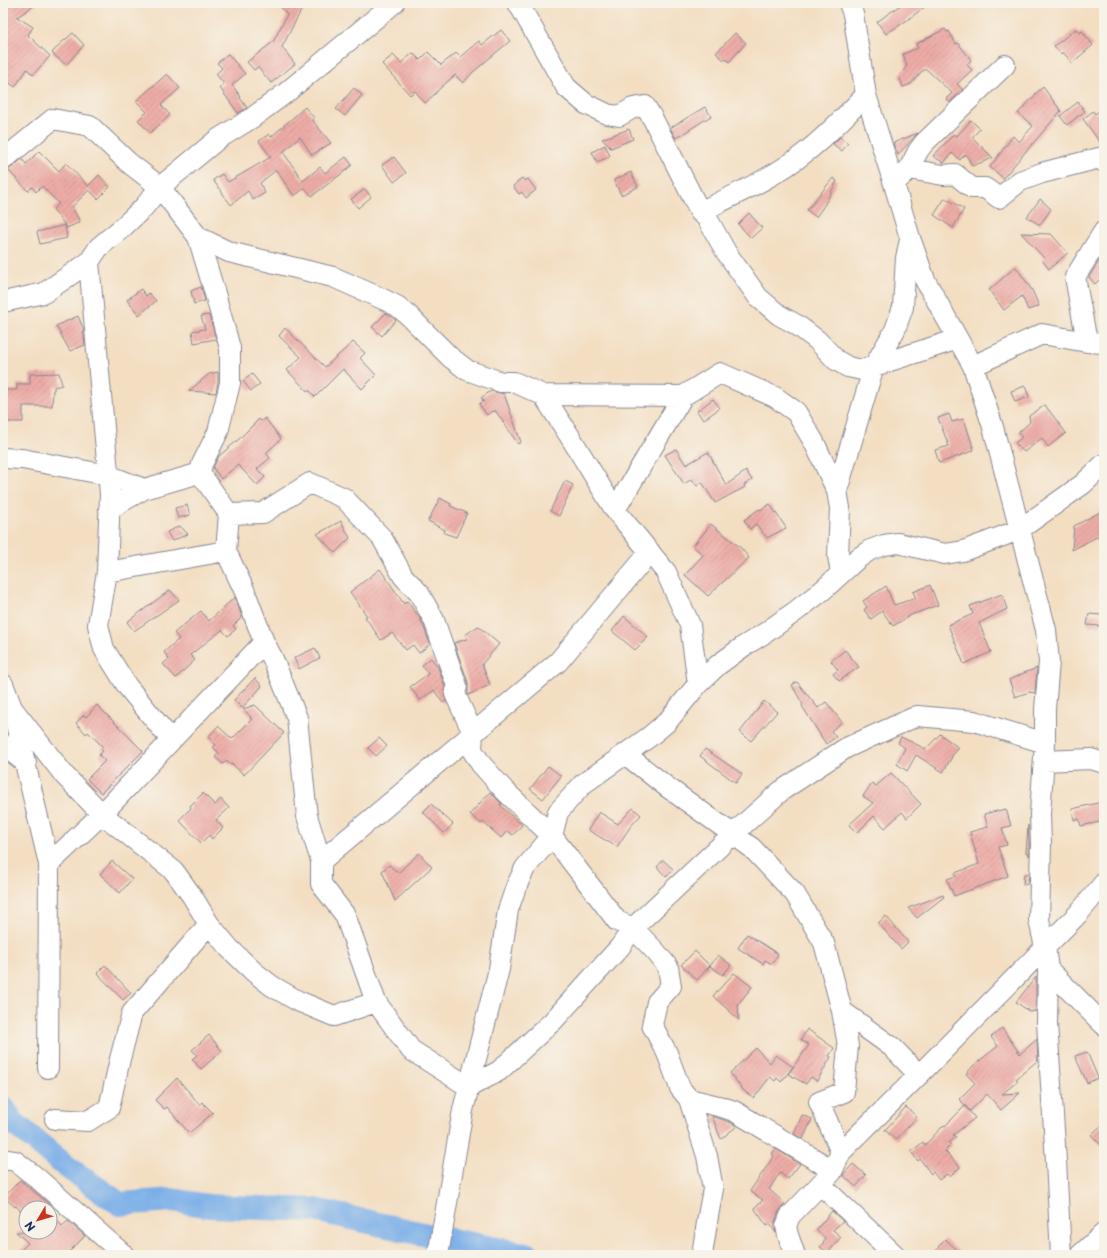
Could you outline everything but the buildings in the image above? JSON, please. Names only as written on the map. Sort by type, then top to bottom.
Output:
[{"type":"street","points":[[3,302],[44,293],[89,262],[99,247],[144,207],[160,187],[218,139],[288,92],[394,3]]},
{"type":"street","points":[[517,3],[566,87],[586,104],[607,114],[620,116],[633,108],[645,106],[700,212],[707,218],[726,252],[758,297],[779,315],[797,325],[817,340],[836,360],[848,367],[862,370],[958,339]]},
{"type":"street","points":[[849,3],[853,14],[866,95],[910,238],[925,280],[973,366],[993,427],[1046,630],[1049,662],[1045,752],[1040,814],[1041,844],[1039,920],[1048,969],[1047,1022],[1060,1255]]},
{"type":"street","points":[[894,184],[909,169],[924,143],[1005,65]]},
{"type":"street","points":[[700,212],[783,168],[806,152],[827,134],[866,95]]},
{"type":"street","points":[[3,160],[54,119],[90,126],[129,163],[160,187],[198,237],[230,348],[230,383],[218,432],[202,464],[200,473],[229,514],[226,551],[245,592],[264,642],[273,659],[297,718],[307,816],[321,862],[321,884],[345,915],[376,1002],[411,1050],[469,1087]]},
{"type":"street","points":[[909,169],[943,175],[955,174],[972,188],[985,188],[999,198],[1020,182],[1042,173],[1099,158],[1104,162]]},
{"type":"street","points":[[973,366],[1042,334],[1095,343],[1075,277],[1104,231]]},
{"type":"street","points":[[198,237],[229,252],[333,277],[385,300],[397,306],[408,315],[450,357],[467,370],[501,382],[514,382],[543,395],[683,396]]},
{"type":"street","points":[[837,491],[874,366],[895,330],[903,307],[906,258],[910,238]]},
{"type":"street","points":[[89,262],[108,475],[109,509],[107,572],[98,625],[104,649],[127,686],[171,740]]},
{"type":"street","points":[[615,510],[683,396],[720,373],[775,397],[796,412],[814,442],[837,491],[840,508],[838,556],[841,573]]},
{"type":"street","points":[[543,395],[615,510],[666,572],[690,625],[698,684]]},
{"type":"street","points":[[3,458],[22,459],[108,475],[144,489]]},
{"type":"street","points":[[438,1255],[463,1110],[500,969],[508,910],[516,887],[525,868],[552,836],[558,812],[583,784],[649,737],[667,722],[698,684],[718,665],[796,611],[823,590],[857,559],[870,550],[884,544],[898,543],[945,554],[963,551],[1019,530],[1083,484],[1104,464]]},
{"type":"street","points":[[109,509],[144,489],[200,473]]},
{"type":"street","points":[[229,514],[263,514],[310,483],[344,498],[382,538],[403,576],[419,593],[434,620],[457,686],[455,694],[473,733],[472,750],[481,764],[505,791],[552,836],[617,921],[633,928],[668,967],[671,986],[657,1002],[652,1025],[667,1053],[680,1088],[689,1099],[707,1156],[713,1189],[702,1255]]},
{"type":"street","points":[[107,572],[226,551]]},
{"type":"street","points":[[321,862],[558,662],[650,552]]},
{"type":"street","points":[[49,864],[102,814],[264,642]]},
{"type":"street","points":[[3,684],[12,708],[49,864],[48,1068]]},
{"type":"street","points":[[12,708],[65,776],[102,814],[174,871],[192,896],[209,924],[229,948],[254,972],[272,986],[298,1001],[334,1016],[376,1002]]},
{"type":"street","points":[[469,1087],[499,1071],[553,1021],[620,947],[633,928],[733,834],[781,791],[846,748],[918,716],[974,721],[1045,752],[1091,759],[1104,763]]},
{"type":"street","points":[[3,745],[26,763]]},
{"type":"street","points":[[625,754],[667,787],[752,848],[795,894],[824,943],[842,1011],[848,1046],[844,1092],[819,1102],[841,1152]]},
{"type":"street","points":[[795,1255],[786,1226],[790,1216],[826,1178],[841,1152],[1078,914],[1104,883]]},
{"type":"street","points":[[55,1120],[88,1121],[109,1108],[132,1012],[209,924]]},
{"type":"street","points":[[1048,969],[1104,1026]]},
{"type":"street","points":[[842,1011],[892,1047],[919,1075]]},
{"type":"street","points":[[689,1099],[734,1111],[820,1163],[826,1178],[895,1255]]},
{"type":"street","points":[[3,1159],[15,1161],[36,1177],[124,1255]]},
{"type":"street","points":[[1080,1255],[1104,1233]]},
{"type":"waterway","points":[[3,1108],[15,1124],[67,1167],[120,1204],[172,1200],[209,1206],[315,1210],[441,1238],[529,1255]]}]
